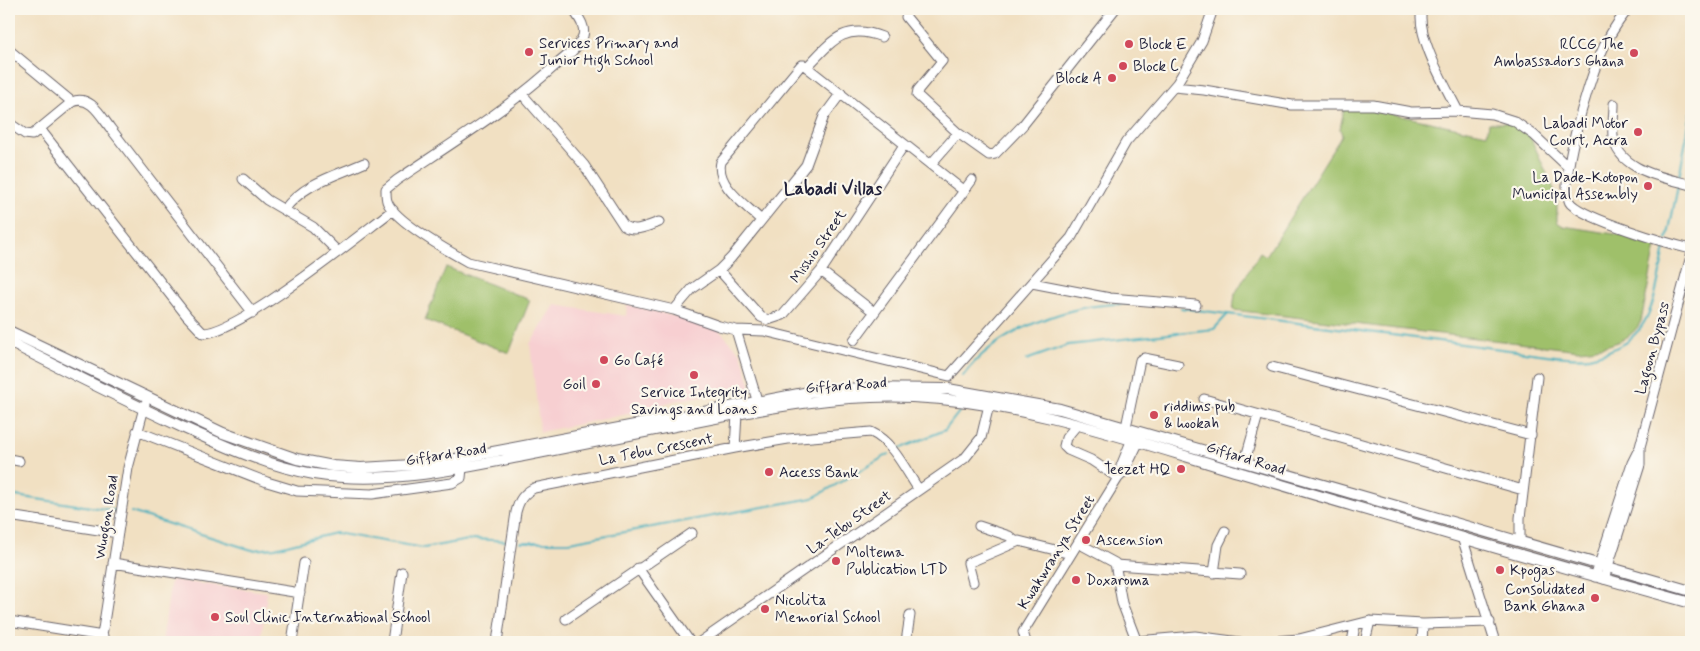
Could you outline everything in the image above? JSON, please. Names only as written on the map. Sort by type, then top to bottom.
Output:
[{"type":"main road","name":"Giffard Road","points":[[9,331],[223,433],[268,450],[333,466],[369,468],[429,464],[757,400],[809,392],[859,388],[948,389],[1031,402],[1135,430],[1691,591]]},
{"type":"main road","name":"Giffard Road","points":[[9,342],[144,409],[225,446],[268,461],[312,473],[380,478],[428,474],[462,468],[806,402],[857,398],[911,397],[989,405],[1135,442],[1691,603]]},
{"type":"street","points":[[573,9],[582,24],[582,38],[567,56],[493,117],[397,180],[386,190],[387,202],[393,210],[426,237],[468,262],[674,310],[736,330],[764,331],[946,376],[953,372],[1032,283],[1079,226],[1126,142],[1174,87],[1202,40],[1213,9]]},
{"type":"street","points":[[906,17],[942,61],[918,90],[917,95],[958,133],[989,155],[995,154],[1023,125],[1115,9]]},
{"type":"street","points":[[1422,9],[1420,16],[1424,33],[1458,111]]},
{"type":"street","points":[[1628,9],[1612,32],[1599,57],[1579,119],[1568,167],[1566,198],[1582,212],[1666,243],[1691,249]]},
{"type":"street","points":[[807,67],[838,36],[866,31],[882,37]]},
{"type":"street","points":[[9,50],[72,102]]},
{"type":"street","points":[[761,220],[722,181],[719,170],[721,162],[798,66],[804,65],[964,191]]},
{"type":"street","points":[[1174,87],[1292,104],[1335,103],[1373,105],[1411,112],[1458,111],[1492,114],[1514,121],[1534,135],[1568,167]]},
{"type":"street","points":[[674,310],[692,289],[719,270],[806,166],[824,116],[840,93]]},
{"type":"street","points":[[522,94],[584,166],[624,226],[628,229],[643,228],[659,222]]},
{"type":"street","points":[[9,123],[25,134],[32,135],[72,102],[79,99],[86,100],[253,313]]},
{"type":"street","points":[[1614,104],[1613,137],[1625,160],[1674,182],[1688,184]]},
{"type":"street","points":[[40,129],[187,316],[203,333],[222,329],[253,313],[393,210]]},
{"type":"street","points":[[931,164],[958,133]]},
{"type":"street","name":"Mishio Street","points":[[719,270],[761,318],[768,320],[783,314],[821,271],[904,145]]},
{"type":"street","points":[[284,210],[298,194],[324,179],[364,163]]},
{"type":"street","points":[[243,178],[268,200],[313,227],[337,251]]},
{"type":"street","points":[[854,340],[972,180]]},
{"type":"street","name":"Lagoon Bypass","points":[[1600,578],[1640,465],[1640,447],[1691,256]]},
{"type":"street","points":[[821,271],[874,312]]},
{"type":"street","points":[[1032,283],[1110,298],[1196,305]]},
{"type":"street","points":[[736,330],[757,400]]},
{"type":"street","name":"Kwakwranya Street","points":[[1026,642],[1023,632],[1118,478],[1135,442],[1140,360],[1144,358],[1178,365]]},
{"type":"street","points":[[1272,368],[1531,435]]},
{"type":"street","points":[[948,389],[953,378],[953,372]]},
{"type":"street","points":[[1520,541],[1523,490],[1537,377]]},
{"type":"street","name":"Wuogon Road","points":[[102,639],[112,563],[137,431],[148,398]]},
{"type":"street","points":[[1204,399],[1523,490]]},
{"type":"street","name":"La-Tebu Street","points":[[700,642],[965,458],[978,444],[985,429],[989,405]]},
{"type":"street","points":[[735,448],[737,414]]},
{"type":"street","points":[[1245,461],[1258,415]]},
{"type":"street","points":[[1076,426],[1066,438],[1064,446],[1068,450],[1091,460],[1118,478]]},
{"type":"street","points":[[137,431],[267,482],[297,491],[372,494],[452,483],[461,478],[462,468]]},
{"type":"street","name":"La Tebu Crescent","points":[[498,642],[516,512],[519,501],[525,493],[534,488],[735,448],[797,438],[871,432],[879,436],[887,444],[919,490]]},
{"type":"street","points":[[9,459],[18,460]]},
{"type":"street","points":[[9,516],[118,533]]},
{"type":"street","points":[[979,526],[1009,536],[1016,542]]},
{"type":"street","points":[[1214,573],[1218,546],[1225,531]]},
{"type":"street","points":[[566,619],[638,568],[692,533]]},
{"type":"street","points":[[1462,537],[1495,642]]},
{"type":"street","points":[[973,582],[968,563],[1016,542],[1023,541],[1071,554]]},
{"type":"street","points":[[1078,543],[1113,561],[1116,565],[1116,579],[1122,603],[1137,642],[1195,636],[1240,642]]},
{"type":"street","points":[[292,642],[304,562]]},
{"type":"street","points":[[112,563],[300,593]]},
{"type":"street","points":[[1116,565],[1240,574]]},
{"type":"street","points":[[638,568],[690,642]]},
{"type":"street","points":[[392,642],[402,572]]},
{"type":"street","points":[[906,642],[910,615]]},
{"type":"street","points":[[9,621],[102,639]]},
{"type":"street","points":[[1261,642],[1299,639],[1370,621],[1423,624],[1490,622]]},
{"type":"street","points":[[1365,642],[1370,621]]},
{"type":"street","points":[[1422,642],[1423,624]]},
{"type":"street","points":[[1352,642],[1354,626]]},
{"type":"street","points":[[1016,642],[1023,632]]},
{"type":"shaded area","points":[[627,304],[716,327],[741,353],[751,388],[714,397],[697,397],[670,402],[648,410],[540,432],[530,344],[555,305],[626,316]]},
{"type":"shaded area","name":"Soul Clinic International School","points":[[171,580],[267,592],[261,642],[162,642]]},
{"type":"green space","points":[[1345,104],[1487,134],[1489,123],[1513,123],[1529,134],[1557,196],[1557,222],[1563,226],[1634,237],[1633,241],[1656,247],[1641,321],[1636,328],[1630,335],[1615,343],[1579,350],[1233,310],[1235,294],[1260,252],[1266,256],[1342,135],[1340,129]]},
{"type":"green space","points":[[446,267],[530,300],[509,353],[425,320]]},
{"type":"waterway","points":[[1679,178],[1691,113]]},
{"type":"waterway","points":[[1667,240],[1678,186]]},
{"type":"waterway","points":[[1181,308],[1547,355],[1573,358],[1589,357],[1611,350],[1627,341],[1639,330],[1653,301],[1666,244]]},
{"type":"waterway","points":[[963,376],[977,360],[995,345],[1015,332],[1037,322],[1084,308],[1129,304]]},
{"type":"waterway","points":[[1026,360],[1068,345],[1214,329],[1228,314]]},
{"type":"waterway","points":[[896,450],[945,430],[959,412]]},
{"type":"waterway","points":[[520,542],[569,542],[813,498],[889,454]]},
{"type":"waterway","points":[[9,495],[118,511]]},
{"type":"waterway","points":[[131,512],[252,550],[275,548],[335,533],[424,548],[474,539],[508,541]]},
{"type":"place","name":"Block E","points":[[1129,44]]},
{"type":"place","name":"Services Primary and Junior High School","points":[[529,52]]},
{"type":"place","name":"RCCG The Ambassadors Ghana","points":[[1634,53]]},
{"type":"place","name":"Block C","points":[[1123,66]]},
{"type":"place","name":"Block A","points":[[1112,78]]},
{"type":"place","name":"Labadi Motor Court, Accra","points":[[1638,132]]},
{"type":"place","name":"La Dade-Kotopon Municipal Assembly","points":[[1648,186]]},
{"type":"place","name":"Go Café","points":[[604,360]]},
{"type":"place","name":"Service Integrity Savings and Loans","points":[[694,375]]},
{"type":"place","name":"Goil","points":[[596,384]]},
{"type":"place","name":"riddims pub & hookah","points":[[1154,415]]},
{"type":"place","name":"Teezet HQ","points":[[1181,469]]},
{"type":"place","name":"Access Bank","points":[[769,472]]},
{"type":"place","name":"Ascension","points":[[1086,540]]},
{"type":"place","name":"Moltema Publication LTD","points":[[836,561]]},
{"type":"place","name":"Kpogas","points":[[1500,570]]},
{"type":"place","name":"Doxaroma","points":[[1076,580]]},
{"type":"place","name":"Consolidated Bank Ghana","points":[[1595,598]]},
{"type":"place","name":"Nicolita Memorial School","points":[[765,609]]},
{"type":"place","name":"Soul Clinic International School","points":[[215,617]]},
{"type":"district","name":"Labadi Villas","points":[[833,188]]}]
